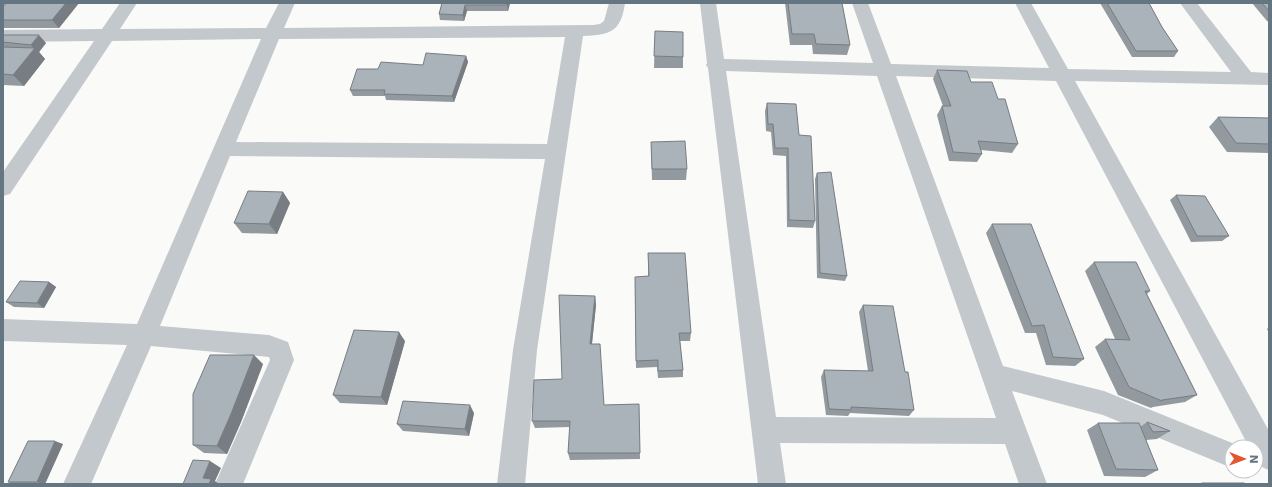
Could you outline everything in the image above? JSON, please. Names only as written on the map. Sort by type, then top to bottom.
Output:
[{"type":"street","points":[[3,188],[10,167],[129,3]]},
{"type":"street","points":[[77,484],[144,335],[222,149],[287,3]]},
{"type":"street","points":[[3,36],[575,31],[604,29],[612,24],[616,18],[617,3]]},
{"type":"street","points":[[708,3],[715,65],[772,484]]},
{"type":"street","points":[[860,3],[1033,484]]},
{"type":"street","points":[[1023,3],[1269,457]]},
{"type":"street","points":[[1188,3],[1246,79]]},
{"type":"street","points":[[511,484],[525,350],[575,31]]},
{"type":"street","points":[[715,65],[883,69],[1063,76],[1268,80]]},
{"type":"street","points":[[222,149],[556,152]]},
{"type":"street","points":[[3,330],[144,335],[269,346],[279,350],[282,360],[229,484]]},
{"type":"street","points":[[994,375],[1104,403],[1224,452]]},
{"type":"street","points":[[764,430],[1014,430]]},
{"type":"building","points":[[7,3],[66,3],[52,20],[3,20],[3,6]]},
{"type":"building","points":[[442,3],[507,3],[507,5],[465,5],[463,15],[439,14]]},
{"type":"building","points":[[788,3],[842,3],[850,45],[816,44],[814,34],[792,34]]},
{"type":"building","points":[[1107,3],[1149,3],[1162,27],[1178,51],[1136,51]]},
{"type":"building","points":[[1262,3],[1269,3],[1269,11]]},
{"type":"building","points":[[655,31],[683,32],[683,57],[654,56]]},
{"type":"building","points":[[3,35],[39,35],[31,45],[3,42]]},
{"type":"building","points":[[3,47],[35,48],[13,75],[3,74]]},
{"type":"building","points":[[426,53],[466,56],[452,96],[384,94],[385,90],[350,90],[357,69],[378,69],[381,62],[423,65]]},
{"type":"building","points":[[937,70],[967,71],[971,82],[992,82],[998,99],[1005,99],[1018,144],[978,141],[982,154],[953,152],[942,106],[951,106]]},
{"type":"building","points":[[767,103],[796,104],[799,135],[811,136],[815,221],[789,220],[788,148],[775,148],[773,124],[768,124]]},
{"type":"building","points":[[1218,117],[1269,118],[1269,144],[1236,143]]},
{"type":"building","points":[[685,141],[687,169],[652,169],[651,142]]},
{"type":"building","points":[[831,172],[847,276],[820,273],[817,173]]},
{"type":"building","points":[[248,191],[283,192],[269,224],[234,223]]},
{"type":"building","points":[[1176,195],[1205,196],[1229,236],[1197,236]]},
{"type":"building","points":[[992,224],[1031,224],[1084,359],[1053,357],[1044,325],[1032,326]]},
{"type":"building","points":[[648,253],[685,253],[691,333],[679,333],[683,370],[658,371],[658,360],[636,361],[635,277],[649,276]]},
{"type":"building","points":[[1094,262],[1136,262],[1150,291],[1145,291],[1197,395],[1162,401],[1129,387],[1105,339],[1130,340]]},
{"type":"building","points":[[20,281],[49,282],[37,303],[6,302]]},
{"type":"building","points":[[559,295],[595,296],[590,344],[600,344],[604,405],[639,404],[640,453],[568,453],[570,421],[532,421],[534,380],[562,379]]},
{"type":"building","points":[[863,305],[893,306],[905,372],[908,372],[914,410],[851,407],[851,410],[829,409],[824,370],[873,371]]},
{"type":"building","points":[[354,330],[399,332],[381,397],[333,395]]},
{"type":"building","points":[[210,355],[254,355],[217,446],[193,445],[193,394]]},
{"type":"building","points":[[403,401],[470,405],[465,429],[397,424]]},
{"type":"building","points":[[1147,422],[1170,431],[1153,432]]},
{"type":"building","points":[[1098,423],[1139,423],[1158,470],[1116,469]]},
{"type":"building","points":[[28,441],[55,441],[37,482],[8,482]]},
{"type":"building","points":[[193,460],[210,461],[203,478],[211,479],[209,484],[183,484]]},
{"type":"building","points":[[1244,483],[1244,484],[1202,484]]}]
